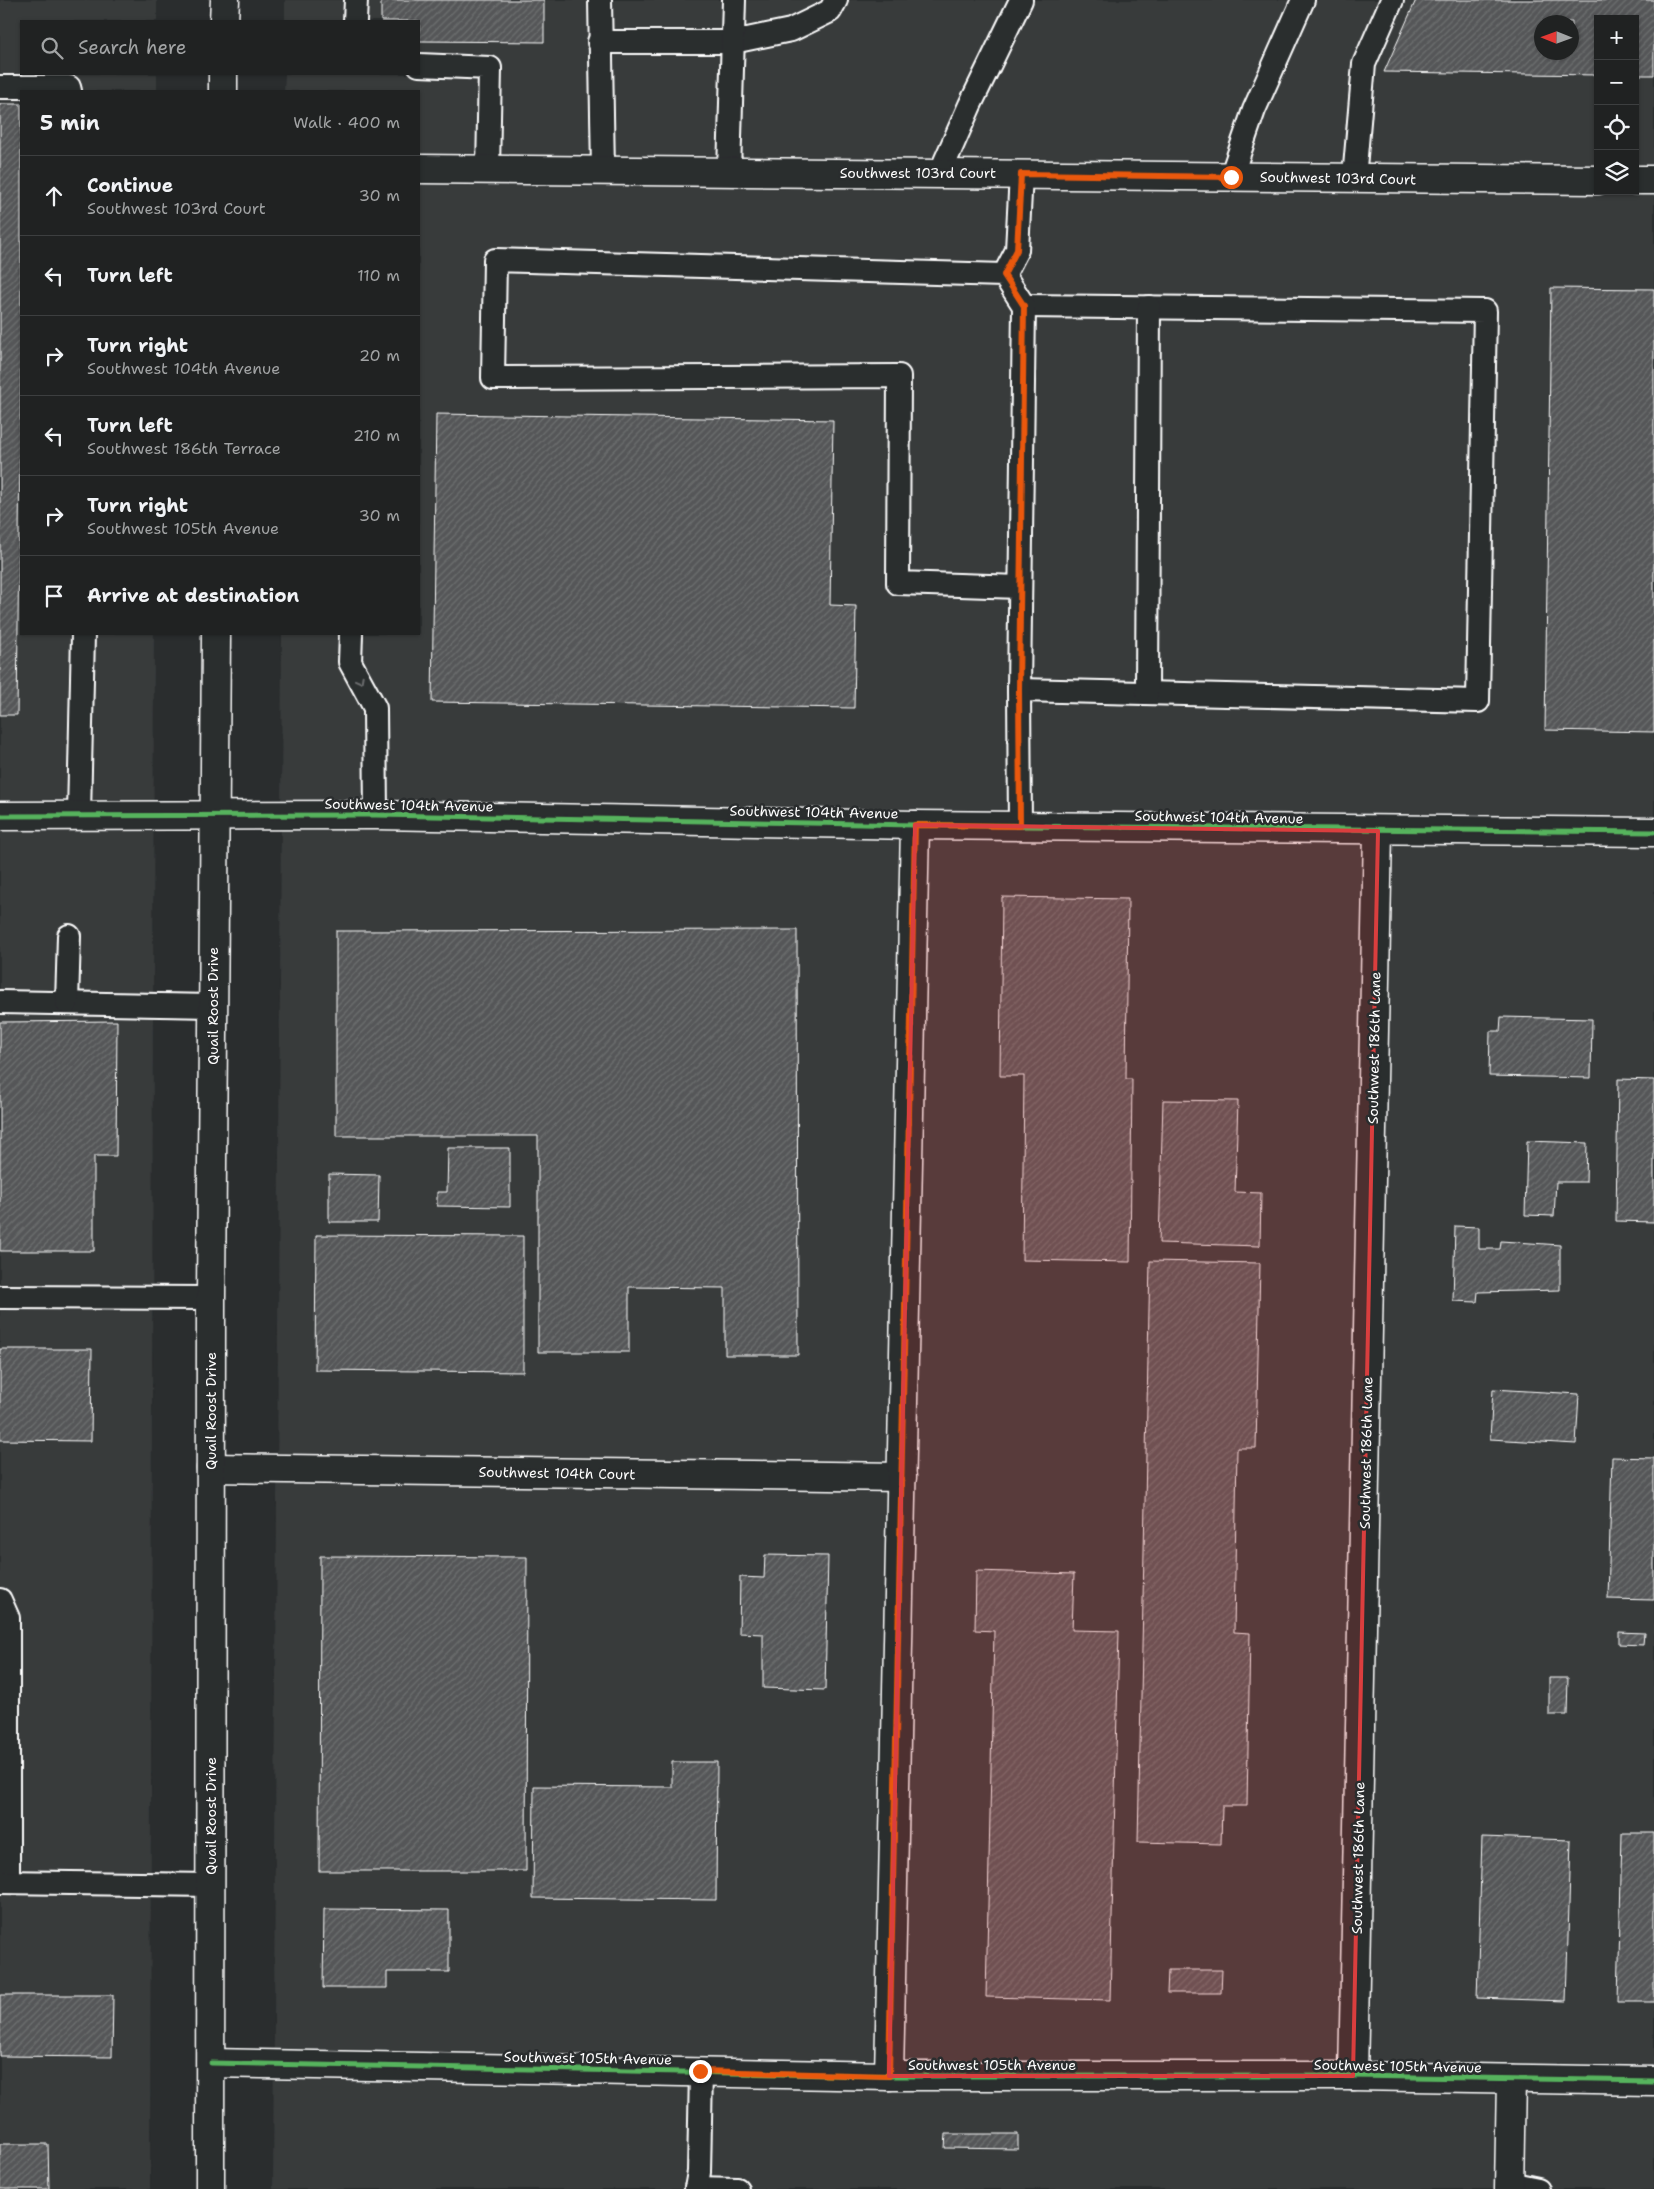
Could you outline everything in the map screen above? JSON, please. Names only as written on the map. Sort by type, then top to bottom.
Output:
[{"type":"street","points":[[224,0],[224,20]]},
{"type":"street","points":[[223,75],[223,90]]},
{"type":"street","name":"Southwest 103rd Court","points":[[420,169],[1594,180]]},
{"type":"street","points":[[1639,180],[1654,180]]},
{"type":"street","name":"Quail Roost Drive","points":[[210,2189],[211,1298],[216,635]]},
{"type":"street","name":"Southwest 104th Avenue","points":[[0,816],[376,815],[915,825],[1654,832]]},
{"type":"street","points":[[889,2076],[915,825]]},
{"type":"street","name":"Southwest 186th Lane","points":[[1353,2076],[1378,830]]},
{"type":"street","name":"Southwest 104th Court","points":[[211,1468],[902,1477]]},
{"type":"street","name":"Southwest 105th Avenue","points":[[211,2063],[889,2076],[1353,2076],[1654,2081]]},
{"type":"street","points":[[1509,2186],[1511,2079]]},
{"type":"lane","points":[[355,20],[356,0]]},
{"type":"lane","points":[[600,0],[599,42],[603,170]]},
{"type":"lane","points":[[729,172],[734,0]]},
{"type":"lane","points":[[599,42],[733,42],[792,30],[830,11],[836,0]]},
{"type":"lane","points":[[940,173],[970,105],[1021,0]]},
{"type":"lane","points":[[1231,177],[1254,110],[1303,0]]},
{"type":"lane","points":[[1354,179],[1364,64],[1392,0]]},
{"type":"lane","points":[[420,66],[490,68],[488,170]]},
{"type":"lane","points":[[0,87],[69,87],[70,90]]},
{"type":"lane","points":[[1004,275],[1017,250],[1021,174]]},
{"type":"lane","points":[[1004,275],[495,260],[493,378],[899,376],[898,583],[1020,587]]},
{"type":"lane","points":[[1004,275],[1024,306],[1019,690],[1020,826]]},
{"type":"lane","points":[[1019,690],[1478,701],[1485,311],[1024,306]]},
{"type":"lane","points":[[1147,693],[1150,307]]},
{"type":"lane","points":[[79,815],[83,635]]},
{"type":"lane","points":[[351,635],[350,662],[375,708],[376,815]]},
{"type":"lane","points":[[67,1003],[69,936]]},
{"type":"lane","points":[[0,1002],[213,1006]]},
{"type":"lane","points":[[0,1297],[211,1298]]},
{"type":"lane","points":[[0,1600],[8,1618],[4,1882],[211,1885]]},
{"type":"lane","points":[[700,2071],[700,2172],[696,2188],[737,2189]]},
{"type":"lane","points":[[1509,2186],[1538,2189]]},
{"type":"highlighted area","points":[[915,825],[1378,831],[1353,2076],[889,2076]]},
{"type":"shaded area","points":[[0,0],[157,0],[157,20],[20,20],[20,75],[157,75],[157,90],[20,90],[20,635],[154,635],[150,2189],[0,2189]]},
{"type":"shaded area","points":[[285,0],[1654,0],[1654,2189],[273,2189],[282,635],[420,635],[420,90],[284,90],[285,75],[420,75],[420,20],[285,20]]},
{"type":"building","points":[[381,0],[544,0],[544,42],[420,41],[420,20],[381,20]]},
{"type":"building","points":[[1416,0],[1654,0],[1654,75],[1639,75],[1639,15],[1594,15],[1594,75],[1384,72]]},
{"type":"building","points":[[0,104],[20,104],[20,447],[17,715],[0,715]]},
{"type":"building","points":[[1551,288],[1654,289],[1654,732],[1545,730]]},
{"type":"building","points":[[436,414],[833,420],[830,605],[856,606],[854,708],[432,702]]},
{"type":"building","points":[[1002,897],[1128,899],[1126,1079],[1132,1079],[1130,1262],[1022,1260],[1024,1076],[1000,1076]]},
{"type":"building","points":[[797,930],[798,1355],[725,1355],[725,1288],[629,1287],[629,1352],[538,1352],[538,1136],[336,1136],[336,931]]},
{"type":"building","points":[[1501,1017],[1592,1019],[1591,1078],[1489,1076],[1490,1031],[1500,1031]]},
{"type":"building","points":[[117,1021],[116,1156],[94,1156],[94,1251],[0,1251],[0,1022]]},
{"type":"building","points":[[1618,1079],[1654,1080],[1654,1222],[1616,1221]]},
{"type":"building","points":[[1163,1100],[1238,1101],[1235,1192],[1261,1193],[1260,1246],[1159,1243]]},
{"type":"building","points":[[1527,1141],[1587,1143],[1586,1182],[1556,1182],[1554,1216],[1525,1215]]},
{"type":"building","points":[[448,1148],[510,1148],[510,1207],[437,1206],[437,1192],[447,1192]]},
{"type":"building","points":[[329,1174],[379,1175],[378,1222],[329,1222]]},
{"type":"building","points":[[1455,1226],[1479,1227],[1479,1249],[1500,1249],[1501,1241],[1560,1245],[1560,1290],[1478,1292],[1477,1302],[1453,1301]]},
{"type":"building","points":[[316,1235],[523,1236],[523,1372],[315,1370]]},
{"type":"building","points":[[1150,1261],[1260,1263],[1256,1448],[1237,1448],[1234,1632],[1250,1633],[1247,1806],[1222,1806],[1221,1844],[1138,1842]]},
{"type":"building","points":[[0,1349],[92,1349],[91,1441],[0,1440]]},
{"type":"building","points":[[1493,1389],[1579,1394],[1576,1444],[1490,1439]]},
{"type":"building","points":[[1612,1457],[1654,1458],[1654,1600],[1608,1599]]},
{"type":"building","points":[[765,1555],[828,1556],[825,1690],[763,1688],[763,1634],[739,1633],[740,1577],[764,1578]]},
{"type":"building","points":[[320,1556],[527,1557],[526,1871],[319,1871]]},
{"type":"building","points":[[976,1571],[1074,1574],[1072,1630],[1119,1631],[1110,2000],[986,1997],[994,1631],[975,1630]]},
{"type":"building","points":[[1619,1632],[1644,1633],[1643,1645],[1619,1644]]},
{"type":"building","points":[[1549,1678],[1568,1678],[1567,1715],[1549,1715]]},
{"type":"building","points":[[672,1762],[717,1762],[716,1900],[533,1898],[534,1786],[672,1787]]},
{"type":"building","points":[[1622,1833],[1654,1833],[1654,2002],[1618,2002]]},
{"type":"building","points":[[1482,1837],[1571,1840],[1566,2001],[1477,1998]]},
{"type":"building","points":[[324,1909],[449,1910],[449,1972],[387,1972],[387,1988],[323,1988]]},
{"type":"building","points":[[1168,1970],[1222,1970],[1221,1993],[1167,1993]]},
{"type":"building","points":[[0,1995],[113,1995],[112,2057],[0,2056]]},
{"type":"building","points":[[946,2134],[1018,2134],[1018,2149],[945,2148]]},
{"type":"building","points":[[0,2144],[48,2144],[49,2189],[0,2189]]},
{"type":"cycle path","points":[[0,816],[376,815],[915,825],[1654,832]]},
{"type":"cycle path","points":[[211,2063],[889,2076],[1353,2076],[1654,2081]]},
{"type":"route","points":[[700,2071],[889,2076],[915,825],[1020,826],[1019,690],[1024,306],[1004,275],[1017,250],[1021,174],[1231,177]]}]
